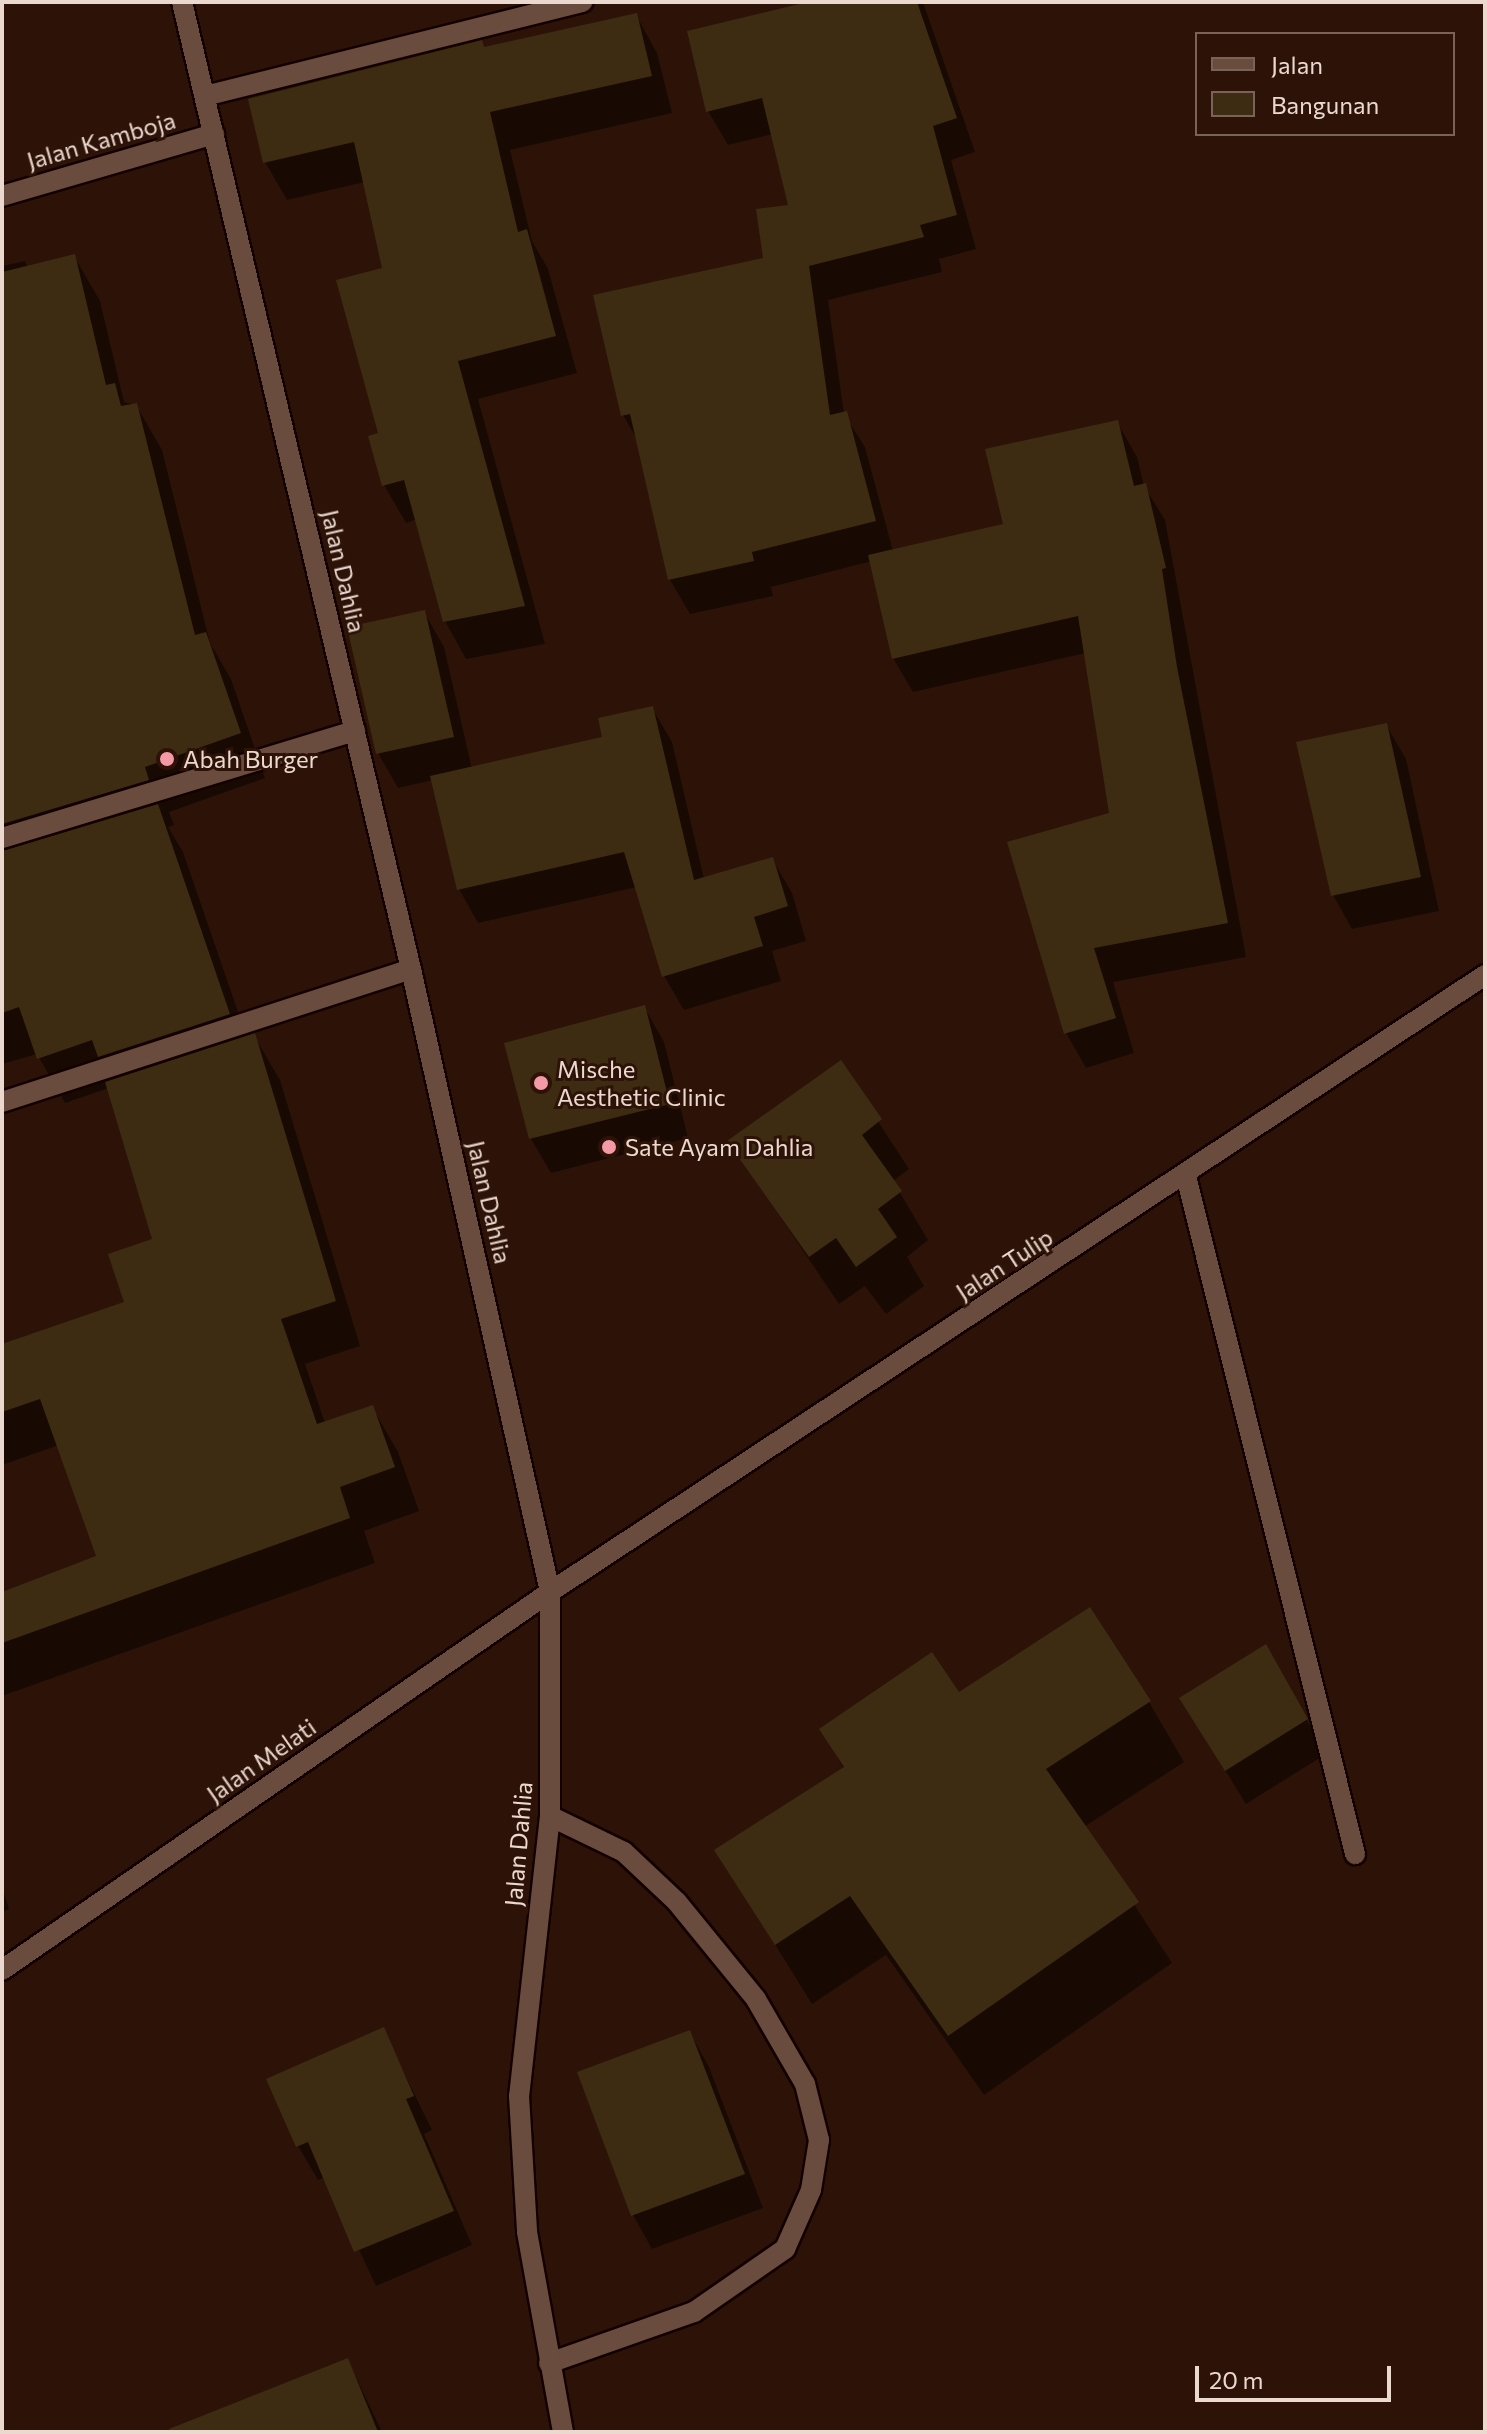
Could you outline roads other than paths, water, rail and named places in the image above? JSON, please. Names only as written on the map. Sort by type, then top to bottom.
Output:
[{"type":"street","name":"Jalan Dahlia","points":[[182,2],[411,969],[550,1592],[550,1816],[519,2096],[527,2232],[563,2432]]},
{"type":"street","points":[[205,96],[582,2]]},
{"type":"street","name":"Jalan Kamboja","points":[[2,196],[214,134]]},
{"type":"street","points":[[2,838],[355,731]]},
{"type":"street","points":[[2,1102],[411,969]]},
{"type":"street","name":"Jalan Tulip","points":[[550,1592],[1186,1176],[1485,975]]},
{"type":"street","points":[[1186,1176],[1355,1854]]},
{"type":"street","name":"Jalan Melati","points":[[2,1970],[550,1592]]},
{"type":"street","points":[[549,2363],[694,2312],[785,2249],[811,2190],[819,2140],[805,2084],[756,1999],[677,1902],[624,1852],[550,1816]]},
{"type":"place","name":"Abah Burger","points":[[167,759]]},
{"type":"place","name":"Mische Aesthetic Clinic","points":[[541,1083]]},
{"type":"place","name":"Sate Ayam Dahlia","points":[[609,1147]]}]
